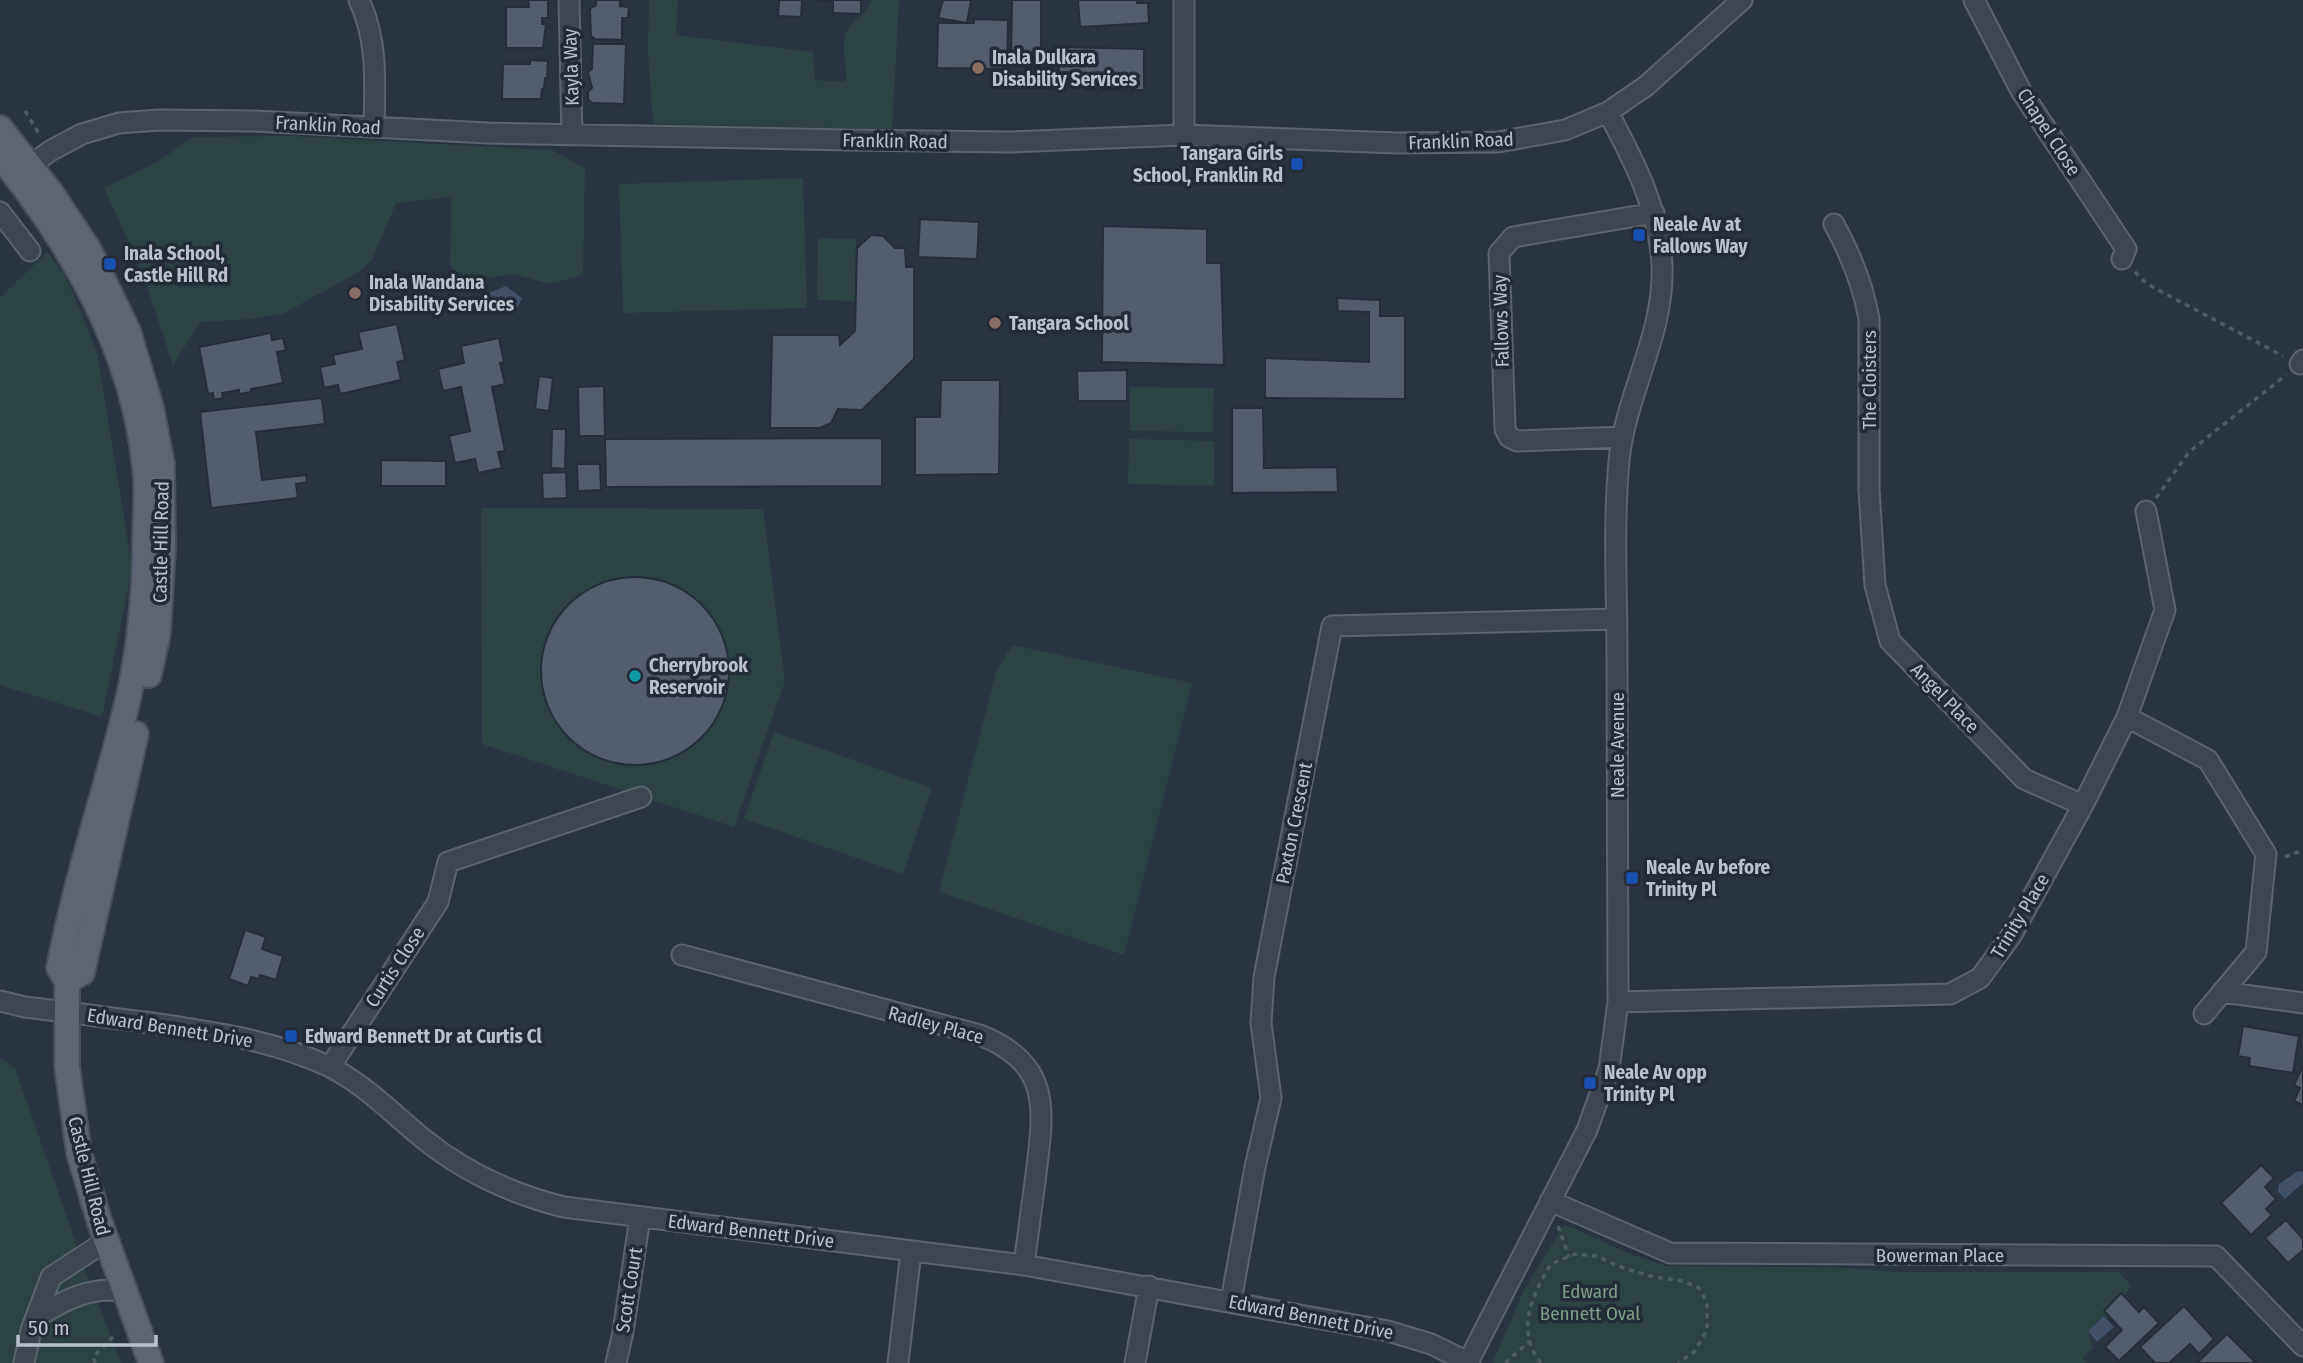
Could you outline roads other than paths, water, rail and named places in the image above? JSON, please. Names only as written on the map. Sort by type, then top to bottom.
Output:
[{"type":"main road","name":"Castle Hill Road","points":[[0,128],[98,306],[114,342],[139,431],[145,470],[145,583],[140,636],[125,714],[68,918],[59,968],[67,981],[67,1066],[79,1153],[106,1241],[151,1363]]},
{"type":"main road","name":"Castle Hill Road","points":[[0,156],[23,171]]},
{"type":"street","points":[[359,0],[372,46],[374,127]]},
{"type":"street","name":"Kayla Way","points":[[569,0],[572,135]]},
{"type":"street","points":[[1184,0],[1184,135]]},
{"type":"street","name":"Franklin Road","points":[[23,171],[50,151],[82,134],[119,123],[138,121],[252,121],[572,135],[1009,142],[1184,135],[1473,144],[1525,139],[1566,130],[1608,112],[1646,86],[1742,0]]},
{"type":"street","name":"Chapel Close","points":[[1974,0],[2021,91],[2126,249],[2122,259]]},
{"type":"street","name":"Neale Avenue","points":[[1469,1362],[1587,1130],[1609,1069],[1618,1002],[1619,461],[1623,437],[1654,330],[1660,302],[1662,268],[1654,213],[1637,167],[1608,112]]},
{"type":"street","points":[[0,212],[30,251]]},
{"type":"street","name":"Fallows Way","points":[[1623,437],[1517,441],[1509,437],[1505,429],[1499,253],[1513,237],[1654,213]]},
{"type":"street","name":"The Cloisters","points":[[1834,224],[1853,260],[1864,292],[1869,319],[1869,489],[1874,544]]},
{"type":"street","name":"Trinity Place","points":[[1618,1002],[1950,993],[1980,978],[2011,936],[2083,805],[2127,717],[2165,610],[2146,512]]},
{"type":"street","name":"Angel Place","points":[[1874,544],[1875,585],[1890,641],[2024,779],[2083,805]]},
{"type":"street","name":"Paxton Crescent","points":[[1231,1301],[1270,1098],[1261,1023],[1264,977],[1332,626],[1617,619]]},
{"type":"street","points":[[2127,717],[2208,760],[2266,854],[2256,952],[2204,1014]]},
{"type":"street","name":"Curtis Close","points":[[330,1067],[438,902],[448,862],[641,797]]},
{"type":"street","name":"Radley Place","points":[[682,955],[980,1035],[1010,1050],[1036,1085],[1043,1113],[1024,1265]]},
{"type":"street","points":[[2222,992],[2303,1003]]},
{"type":"street","name":"Edward Bennett Drive","points":[[0,1001],[232,1034],[271,1045],[330,1067],[385,1106],[443,1154],[491,1182],[515,1193],[564,1207],[1024,1265],[1149,1286],[1388,1331],[1431,1344],[1469,1362]]},
{"type":"street","name":"Bowerman Place","points":[[1550,1201],[1671,1253],[2216,1256],[2303,1346]]},
{"type":"street","name":"Scott Court","points":[[615,1363],[624,1332],[640,1217]]},
{"type":"street","points":[[24,1363],[51,1277],[106,1241]]},
{"type":"street","points":[[898,1363],[911,1251]]},
{"type":"street","points":[[1135,1363],[1149,1286]]},
{"type":"street","points":[[37,1317],[63,1301],[98,1290],[125,1292]]},
{"type":"water","points":[[506,286],[522,298],[518,307],[484,310],[480,303],[481,296]]},
{"type":"water","points":[[2298,1171],[2303,1172],[2303,1183],[2285,1199],[2278,1192],[2279,1184]]},
{"type":"water","points":[[2104,1316],[2114,1327],[2097,1342],[2088,1331]]},
{"type":"place","name":"Inala Dulkara Disability Services","points":[[978,68]]},
{"type":"place","name":"Tangara Girls School, Franklin Rd","points":[[1297,164]]},
{"type":"place","name":"Neale Av at Fallows Way","points":[[1639,235]]},
{"type":"place","name":"Inala School, Castle Hill Rd","points":[[110,264]]},
{"type":"place","name":"Inala Wandana Disability Services","points":[[355,293]]},
{"type":"place","name":"Tangara School","points":[[995,323]]},
{"type":"place","name":"Cherrybrook Reservoir","points":[[635,676]]},
{"type":"place","name":"Neale Av before Trinity Pl","points":[[1632,878]]},
{"type":"place","name":"Edward Bennett Dr at Curtis Cl","points":[[291,1036]]},
{"type":"place","name":"Neale Av opp Trinity Pl","points":[[1590,1083]]},
{"type":"park label","name":"Edward Bennett Oval","points":[[1590,1302]]}]
